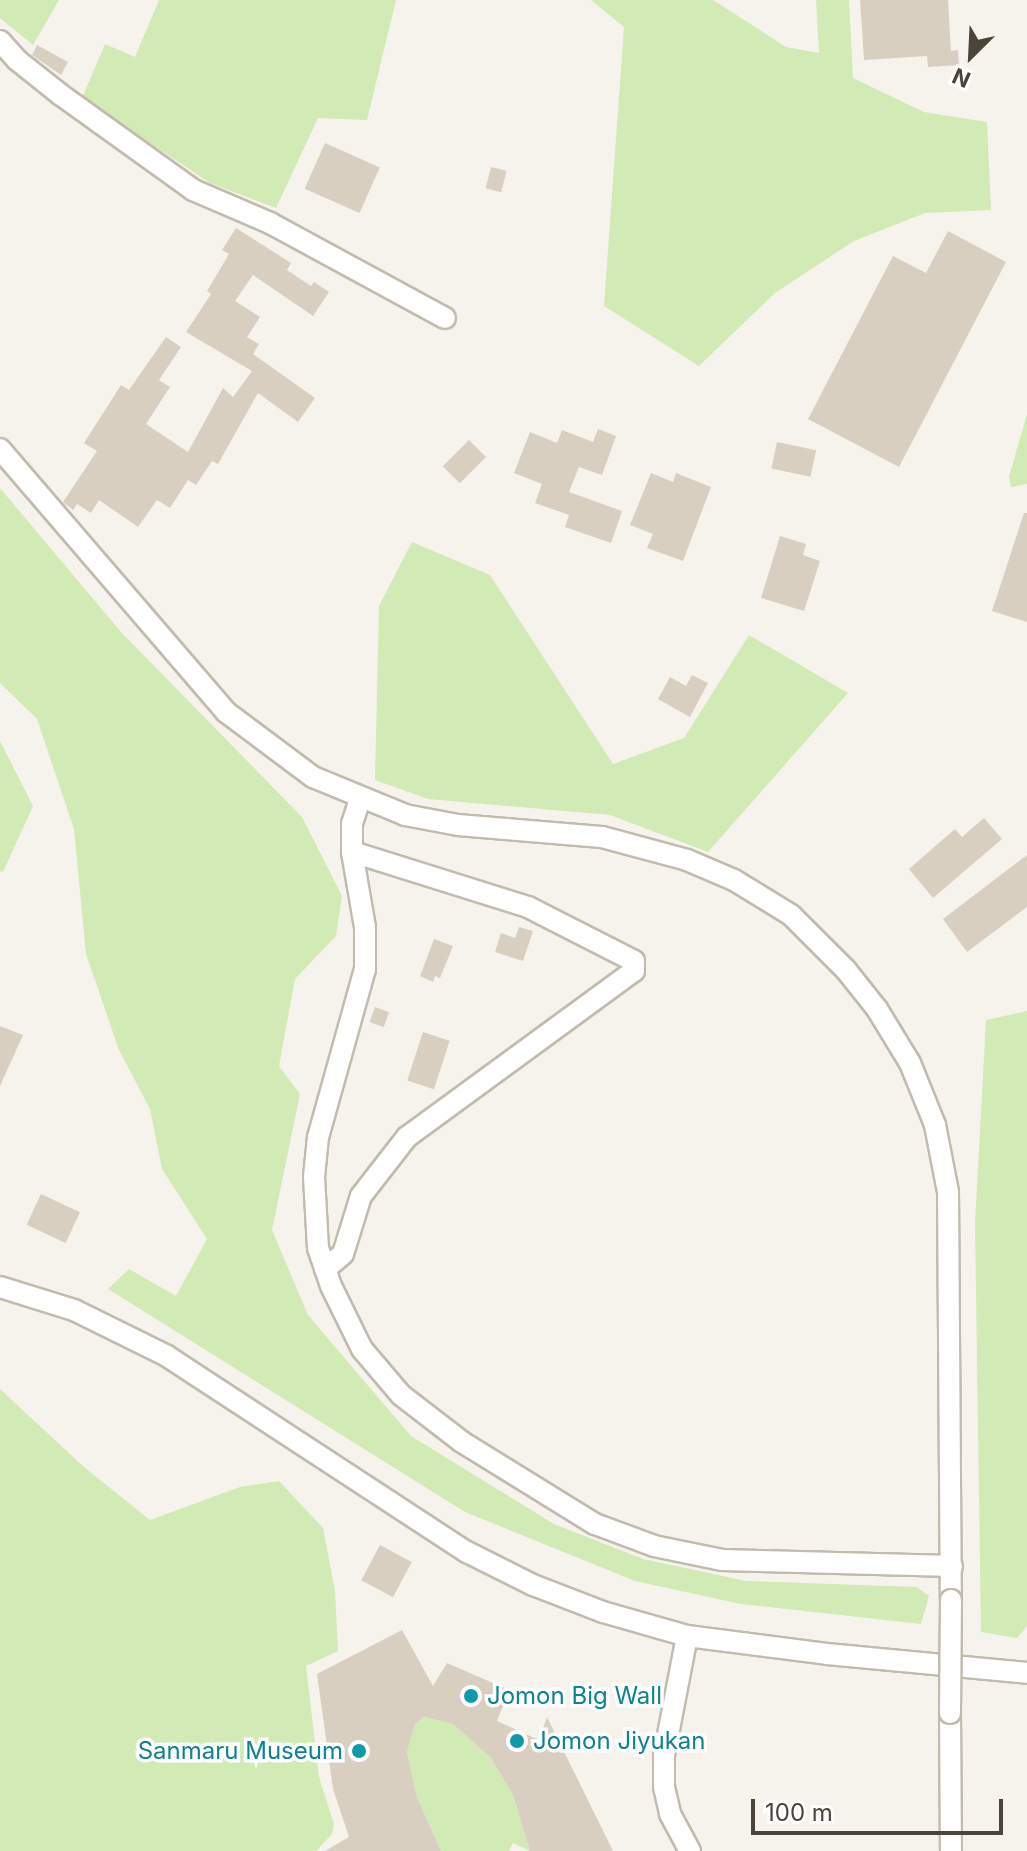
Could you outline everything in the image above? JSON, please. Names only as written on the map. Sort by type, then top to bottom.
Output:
[{"type":"street","points":[[0,41],[17,60],[61,95],[182,183],[270,223],[445,318]]},
{"type":"street","points":[[0,449],[226,712],[313,777],[405,815],[458,825],[602,837],[687,860],[734,880],[791,915],[822,943],[877,1009],[910,1063],[935,1125],[948,1192],[951,1851]]},
{"type":"street","points":[[360,799],[352,824],[352,852],[365,927],[365,969],[318,1137],[314,1177],[318,1248],[362,1349],[401,1395],[462,1442],[595,1524],[654,1546],[722,1560],[952,1566]]},
{"type":"street","points":[[325,1269],[343,1254],[361,1196],[386,1159],[407,1137],[634,971],[634,961],[528,907],[352,852]]},
{"type":"street","points":[[0,1287],[74,1310],[135,1338],[467,1552],[533,1585],[603,1612],[687,1636],[827,1654],[1027,1673]]},
{"type":"street","points":[[687,1636],[664,1755],[664,1787],[670,1814],[690,1851]]},
{"type":"green space","points":[[0,0],[59,0],[33,45],[0,18]]},
{"type":"green space","points":[[159,0],[396,0],[367,120],[318,118],[276,208],[210,183],[82,98],[105,44],[135,57]]},
{"type":"green space","points":[[591,0],[713,0],[786,47],[819,53],[816,0],[849,0],[853,78],[924,112],[987,122],[991,210],[925,213],[854,241],[775,293],[699,366],[604,306],[624,27]]},
{"type":"green space","points":[[1027,414],[1027,484],[1011,487],[1009,477]]},
{"type":"green space","points":[[0,488],[121,632],[302,817],[342,896],[336,936],[295,979],[279,1066],[300,1094],[272,1230],[308,1315],[411,1436],[554,1524],[643,1559],[746,1581],[917,1587],[929,1596],[921,1624],[741,1604],[635,1581],[465,1512],[108,1289],[129,1269],[176,1296],[207,1239],[162,1169],[150,1109],[119,1050],[86,954],[74,829],[37,719],[0,683]]},
{"type":"green space","points":[[412,542],[490,575],[613,764],[684,738],[749,635],[848,693],[708,852],[610,815],[428,799],[375,780],[379,606]]},
{"type":"green space","points":[[0,741],[33,806],[3,872],[0,871]]},
{"type":"green space","points":[[1027,1011],[1027,1626],[1017,1638],[981,1632],[975,1223],[986,1020]]},
{"type":"green space","points":[[0,1389],[84,1467],[150,1520],[240,1487],[279,1481],[323,1528],[335,1591],[338,1651],[306,1666],[319,1777],[334,1824],[332,1834],[316,1851],[0,1851]]},
{"type":"green space","points":[[424,1717],[453,1724],[491,1758],[513,1795],[530,1851],[513,1843],[509,1851],[441,1851],[417,1797],[407,1752],[415,1724]]},
{"type":"building","points":[[860,0],[948,0],[951,51],[958,50],[959,65],[928,67],[927,56],[864,60]]},
{"type":"building","points":[[37,45],[68,62],[61,75],[32,55]]},
{"type":"building","points":[[325,143],[380,167],[359,213],[305,189]]},
{"type":"building","points":[[491,167],[507,171],[501,192],[486,188]]},
{"type":"building","points":[[236,228],[291,263],[287,270],[311,286],[314,282],[329,292],[313,316],[253,275],[235,301],[260,317],[247,337],[259,344],[253,354],[315,398],[298,422],[258,393],[218,464],[212,461],[196,485],[188,480],[170,508],[157,500],[138,527],[99,500],[91,513],[77,504],[73,510],[63,502],[97,451],[84,443],[121,385],[129,390],[166,337],[181,347],[159,380],[170,387],[146,424],[188,452],[223,388],[233,397],[252,371],[186,332],[211,294],[207,291],[229,254],[222,250]]},
{"type":"building","points":[[948,231],[1006,262],[899,467],[808,419],[893,256],[926,273]]},
{"type":"building","points":[[598,429],[616,436],[602,475],[579,467],[569,492],[622,511],[611,543],[565,527],[569,515],[535,503],[542,484],[514,473],[530,432],[557,443],[562,430],[593,442]]},
{"type":"building","points":[[469,440],[486,457],[460,483],[443,466]]},
{"type":"building","points":[[777,442],[816,450],[811,477],[771,468]]},
{"type":"building","points":[[651,473],[673,482],[676,473],[711,487],[683,561],[647,548],[653,534],[630,525]]},
{"type":"building","points":[[1024,513],[1027,513],[1027,622],[992,611]]},
{"type":"building","points":[[780,536],[806,544],[803,555],[820,561],[804,611],[761,598]]},
{"type":"building","points":[[692,675],[708,683],[690,717],[658,699],[670,677],[686,686]]},
{"type":"building","points":[[984,818],[1002,839],[933,898],[909,869],[955,829],[962,837]]},
{"type":"building","points":[[1027,855],[1027,907],[967,952],[943,919]]},
{"type":"building","points":[[519,927],[533,931],[523,961],[495,952],[501,933],[515,938]]},
{"type":"building","points":[[434,939],[453,946],[440,978],[435,976],[433,982],[420,976]]},
{"type":"building","points":[[375,1007],[389,1012],[384,1027],[370,1022]]},
{"type":"building","points":[[0,1026],[23,1035],[0,1086]]},
{"type":"building","points":[[423,1032],[450,1041],[434,1089],[407,1081]]},
{"type":"building","points":[[41,1194],[80,1212],[66,1243],[27,1225]]},
{"type":"building","points":[[380,1545],[412,1562],[393,1597],[361,1580]]},
{"type":"building","name":"Jomon Jiyukan","points":[[402,1630],[433,1686],[447,1663],[509,1690],[497,1721],[539,1740],[547,1717],[613,1851],[530,1851],[513,1795],[491,1758],[453,1724],[424,1717],[415,1724],[407,1752],[417,1797],[441,1851],[325,1851],[349,1837],[333,1789],[317,1674]]},
{"type":"place","name":"Jomon Big Wall","points":[[471,1696]]},
{"type":"place","name":"Jomon Jiyukan","points":[[517,1741]]},
{"type":"place","name":"Sanmaru Museum","points":[[359,1751]]}]
